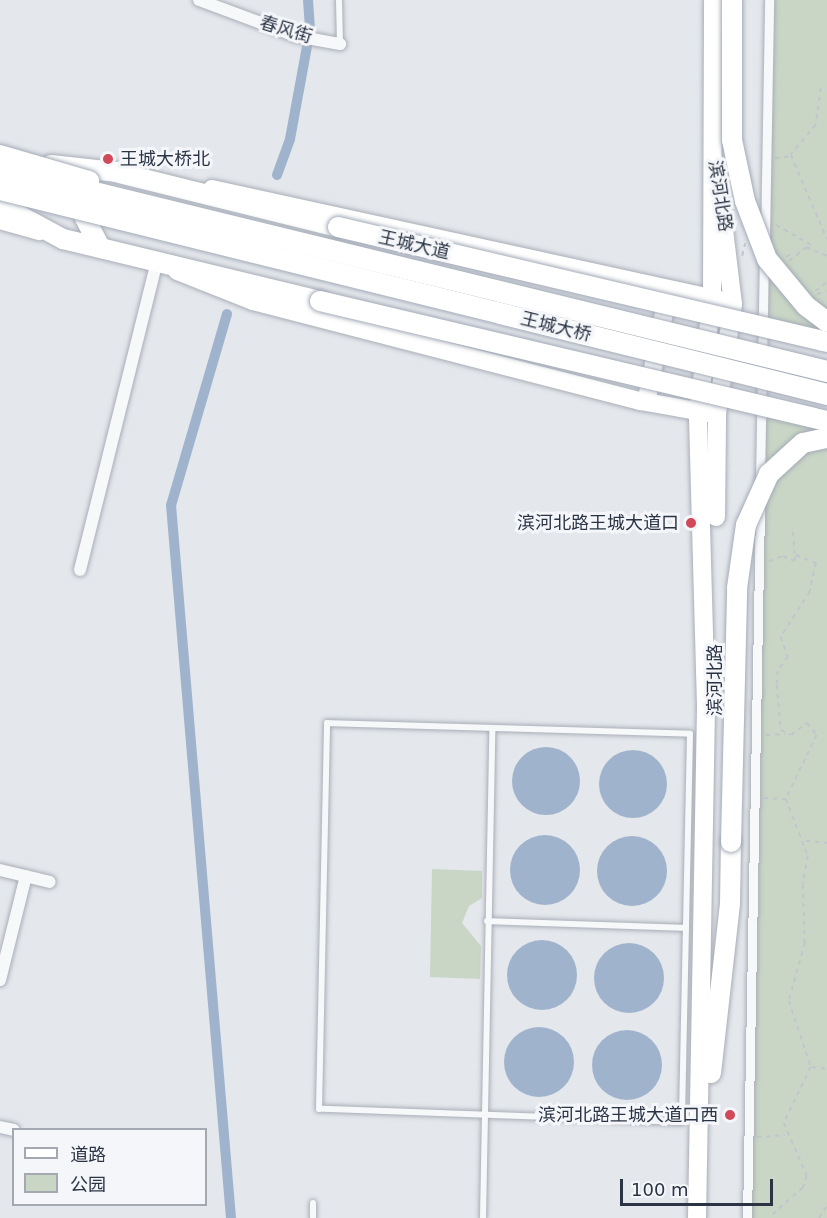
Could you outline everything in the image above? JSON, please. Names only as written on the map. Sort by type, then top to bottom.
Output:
[{"type":"highway","points":[[0,169],[286,251]]},
{"type":"highway","points":[[0,189],[123,221],[286,251]]},
{"type":"highway","name":"王城大桥","points":[[286,251],[827,371]]},
{"type":"highway","name":"王城大桥","points":[[286,251],[827,394]]},
{"type":"main road","name":"滨河北路","points":[[697,1218],[706,705],[708,413],[712,298],[713,0]]},
{"type":"main road","points":[[732,0],[732,140],[745,201],[767,259],[806,306],[827,322]]},
{"type":"main road","name":"滨河北路","points":[[708,1218],[711,1072],[708,413],[732,304],[712,144]]},
{"type":"main road","points":[[0,148],[74,167]]},
{"type":"main road","points":[[0,155],[286,251]]},
{"type":"main road","name":"王城大道","points":[[0,160],[115,172],[827,342]]},
{"type":"main road","points":[[100,247],[85,218],[97,184],[115,172]]},
{"type":"main road","points":[[162,183],[238,192],[732,304]]},
{"type":"main road","points":[[0,198],[123,221]]},
{"type":"main road","points":[[0,205],[63,239]]},
{"type":"main road","points":[[0,220],[63,239],[827,421]]},
{"type":"main road","points":[[157,261],[253,301],[640,401],[708,413]]},
{"type":"main road","points":[[640,401],[652,390],[670,299],[667,288]]},
{"type":"main road","points":[[711,1072],[730,904],[737,588],[746,525],[769,474],[804,443],[827,438]]},
{"type":"street","name":"春风街","points":[[199,0],[296,36],[340,44]]},
{"type":"street","points":[[747,1218],[769,0]]},
{"type":"street","points":[[80,570],[157,261]]},
{"type":"street","points":[[0,870],[50,882]]},
{"type":"street","points":[[0,980],[26,876]]},
{"type":"lane","points":[[339,0],[340,44]]},
{"type":"lane","points":[[327,723],[492,728],[690,734],[682,1122],[483,1118],[319,1110],[327,723]]},
{"type":"lane","points":[[483,1218],[483,1118],[492,728]]},
{"type":"lane","points":[[487,921],[686,928]]},
{"type":"lane","points":[[313,1218],[314,1203]]},
{"type":"path","points":[[766,156],[791,155],[816,125],[821,88]]},
{"type":"path","points":[[791,155],[827,239]]},
{"type":"path","points":[[765,202],[783,234],[822,251],[827,256]]},
{"type":"path","points":[[787,266],[798,250],[822,251]]},
{"type":"path","points":[[827,282],[807,292],[827,291]]},
{"type":"path","points":[[759,560],[783,556],[794,561],[796,555],[793,532]]},
{"type":"path","points":[[786,734],[778,714],[778,671],[788,657],[781,637],[810,592],[816,570],[816,563],[796,555]]},
{"type":"path","points":[[756,743],[772,733],[786,734],[807,723],[817,730],[786,799],[789,815],[806,840],[804,943],[789,1001],[811,1067],[784,1114],[786,1135],[801,1153],[807,1176],[803,1188],[769,1218]]},
{"type":"path","points":[[754,801],[786,799]]},
{"type":"path","points":[[806,840],[827,843]]},
{"type":"path","points":[[811,1067],[827,1069]]},
{"type":"path","points":[[748,1140],[786,1135]]},
{"type":"path","points":[[819,1218],[827,1205]]},
{"type":"green space","points":[[769,0],[827,0],[827,339],[769,339]]},
{"type":"green space","points":[[762,395],[827,412],[827,1218],[747,1218]]},
{"type":"green space","points":[[432,869],[482,871],[482,898],[469,906],[462,923],[481,946],[480,979],[430,977]]},
{"type":"water","points":[[539,747],[553,747],[565,752],[575,762],[580,781],[575,800],[565,810],[553,815],[539,815],[527,810],[517,800],[512,788],[512,774],[517,762],[527,752]]},
{"type":"water","points":[[626,750],[640,750],[652,755],[662,765],[667,784],[662,803],[652,813],[640,818],[626,818],[614,813],[604,803],[599,791],[599,777],[604,765],[614,755]]},
{"type":"water","points":[[545,835],[558,838],[570,845],[577,857],[580,870],[577,883],[570,895],[558,902],[545,905],[532,902],[520,895],[513,883],[510,870],[513,857],[520,845],[532,838]]},
{"type":"water","points":[[632,836],[645,839],[657,846],[664,858],[667,871],[664,884],[657,896],[645,903],[632,906],[619,903],[607,896],[600,884],[597,871],[600,858],[607,846],[619,839]]},
{"type":"water","points":[[542,940],[555,943],[567,950],[574,962],[577,975],[574,988],[567,1000],[555,1007],[542,1010],[529,1007],[517,1000],[510,988],[507,975],[510,962],[517,950],[529,943]]},
{"type":"water","points":[[629,943],[642,946],[654,953],[661,965],[664,978],[661,991],[654,1003],[642,1010],[629,1013],[616,1010],[604,1003],[597,991],[594,978],[597,965],[604,953],[616,946]]},
{"type":"water","points":[[539,1027],[552,1030],[564,1037],[571,1049],[574,1062],[571,1075],[564,1087],[552,1094],[539,1097],[526,1094],[514,1087],[507,1075],[504,1062],[507,1049],[514,1037],[526,1030]]},
{"type":"water","points":[[627,1030],[640,1033],[652,1040],[659,1052],[662,1065],[659,1078],[652,1090],[640,1097],[627,1100],[614,1097],[602,1090],[595,1078],[592,1065],[595,1052],[602,1040],[614,1033]]},
{"type":"waterway","points":[[308,0],[310,29]]},
{"type":"waterway","points":[[277,175],[290,139],[307,46]]},
{"type":"waterway","points":[[227,314],[171,505],[231,1218]]},
{"type":"place","name":"王城大桥北","points":[[108,159]]},
{"type":"place","name":"滨河北路王城大道口","points":[[691,523]]},
{"type":"place","name":"滨河北路王城大道口西","points":[[730,1115]]}]
